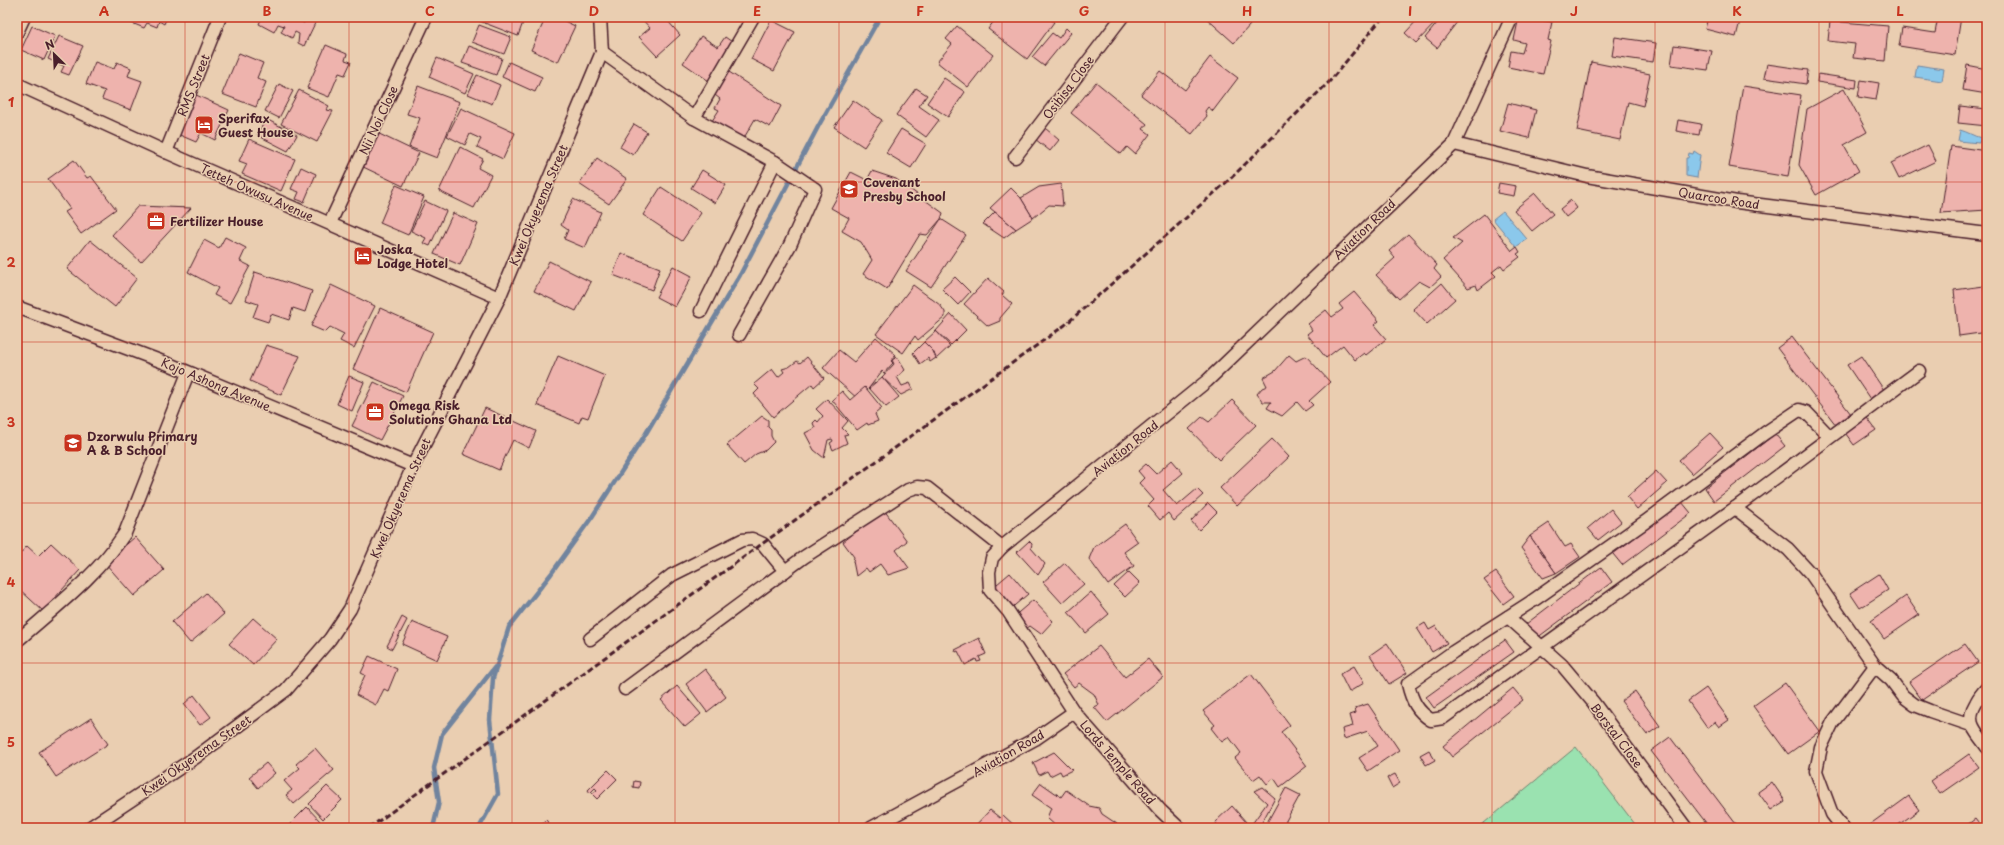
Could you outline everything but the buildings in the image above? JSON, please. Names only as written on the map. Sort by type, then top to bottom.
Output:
[{"type":"street","points":[[17,32],[24,17]]},
{"type":"street","name":"RMS Street","points":[[166,152],[220,17]]},
{"type":"street","name":"Nii Noi Close","points":[[330,223],[426,17]]},
{"type":"street","points":[[600,17],[602,52],[694,118],[775,162],[815,189],[800,226],[739,335]]},
{"type":"street","points":[[694,118],[753,17]]},
{"type":"street","name":"Osibisa Close","points":[[1015,157],[1122,17]]},
{"type":"street","name":"Aviation Road","points":[[871,828],[1035,739],[1074,712],[1008,611],[990,590],[989,572],[992,558],[1002,547],[1206,381],[1454,144],[1512,17]]},
{"type":"street","name":"Kwei Okyerema Street","points":[[89,828],[196,757],[286,690],[330,639],[350,609],[413,466],[499,298],[602,52]]},
{"type":"street","name":"Tetteh Owusu Avenue","points":[[17,84],[166,152],[499,298]]},
{"type":"street","name":"Quarcoo Road","points":[[1454,144],[1587,176],[1737,202],[1987,234]]},
{"type":"street","points":[[701,311],[775,162]]},
{"type":"street","name":"Kojo Ashong Avenue","points":[[17,307],[188,373],[413,466]]},
{"type":"street","points":[[1830,437],[1806,412],[1799,410],[1765,433],[1645,522],[1408,684],[1412,700],[1421,714],[1431,720],[1443,718],[1543,648],[1610,597],[1735,508],[1919,371]]},
{"type":"street","points":[[17,641],[99,568],[113,552],[125,534],[188,373]]},
{"type":"street","points":[[626,689],[785,571],[835,536],[917,487],[926,488],[1002,547]]},
{"type":"street","points":[[1735,508],[1788,549],[1811,574],[1875,666],[1891,680],[1904,696],[1915,705],[1971,725]]},
{"type":"street","points":[[590,639],[672,575],[742,540],[752,539],[763,544],[785,571]]},
{"type":"street","name":"Borstal Close","points":[[1508,617],[1562,665],[1593,702],[1686,828]]},
{"type":"street","points":[[1843,828],[1832,814],[1816,771],[1821,747],[1833,722],[1875,666]]},
{"type":"street","points":[[1987,688],[1982,692],[1970,712],[1971,725],[1987,747]]},
{"type":"street","name":"Lords Temple Road","points":[[1074,712],[1160,810],[1179,828]]},
{"type":"green space","points":[[1576,747],[1638,828],[1478,828]]},
{"type":"water","points":[[1917,65],[1944,69],[1942,81],[1915,77]]},
{"type":"water","points":[[1960,130],[1981,138],[1979,143],[1958,141]]},
{"type":"water","points":[[1694,151],[1700,155],[1697,178],[1686,176],[1686,158],[1688,158],[1689,153],[1693,154]]},
{"type":"water","points":[[1503,211],[1527,239],[1516,247],[1493,219]]},
{"type":"waterway","points":[[479,828],[498,794],[490,720],[493,678],[509,627],[551,574],[592,517],[645,435],[740,275],[819,125],[880,17]]},
{"type":"waterway","points":[[433,828],[439,802],[434,768],[442,734],[495,667]]},
{"type":"railway","points":[[369,828],[1065,325],[1230,179],[1329,82],[1383,17]]},
{"type":"place","name":"Sperifax Guest House","points":[[204,125]]},
{"type":"place","name":"Covenant Presby School","points":[[849,189]]},
{"type":"place","name":"Fertilizer House","points":[[156,221]]},
{"type":"place","name":"Joska Lodge Hotel","points":[[363,256]]},
{"type":"place","name":"Omega Risk Solutions Ghana Ltd","points":[[375,412]]},
{"type":"place","name":"Dzorwulu Primary A & B School","points":[[73,443]]}]
